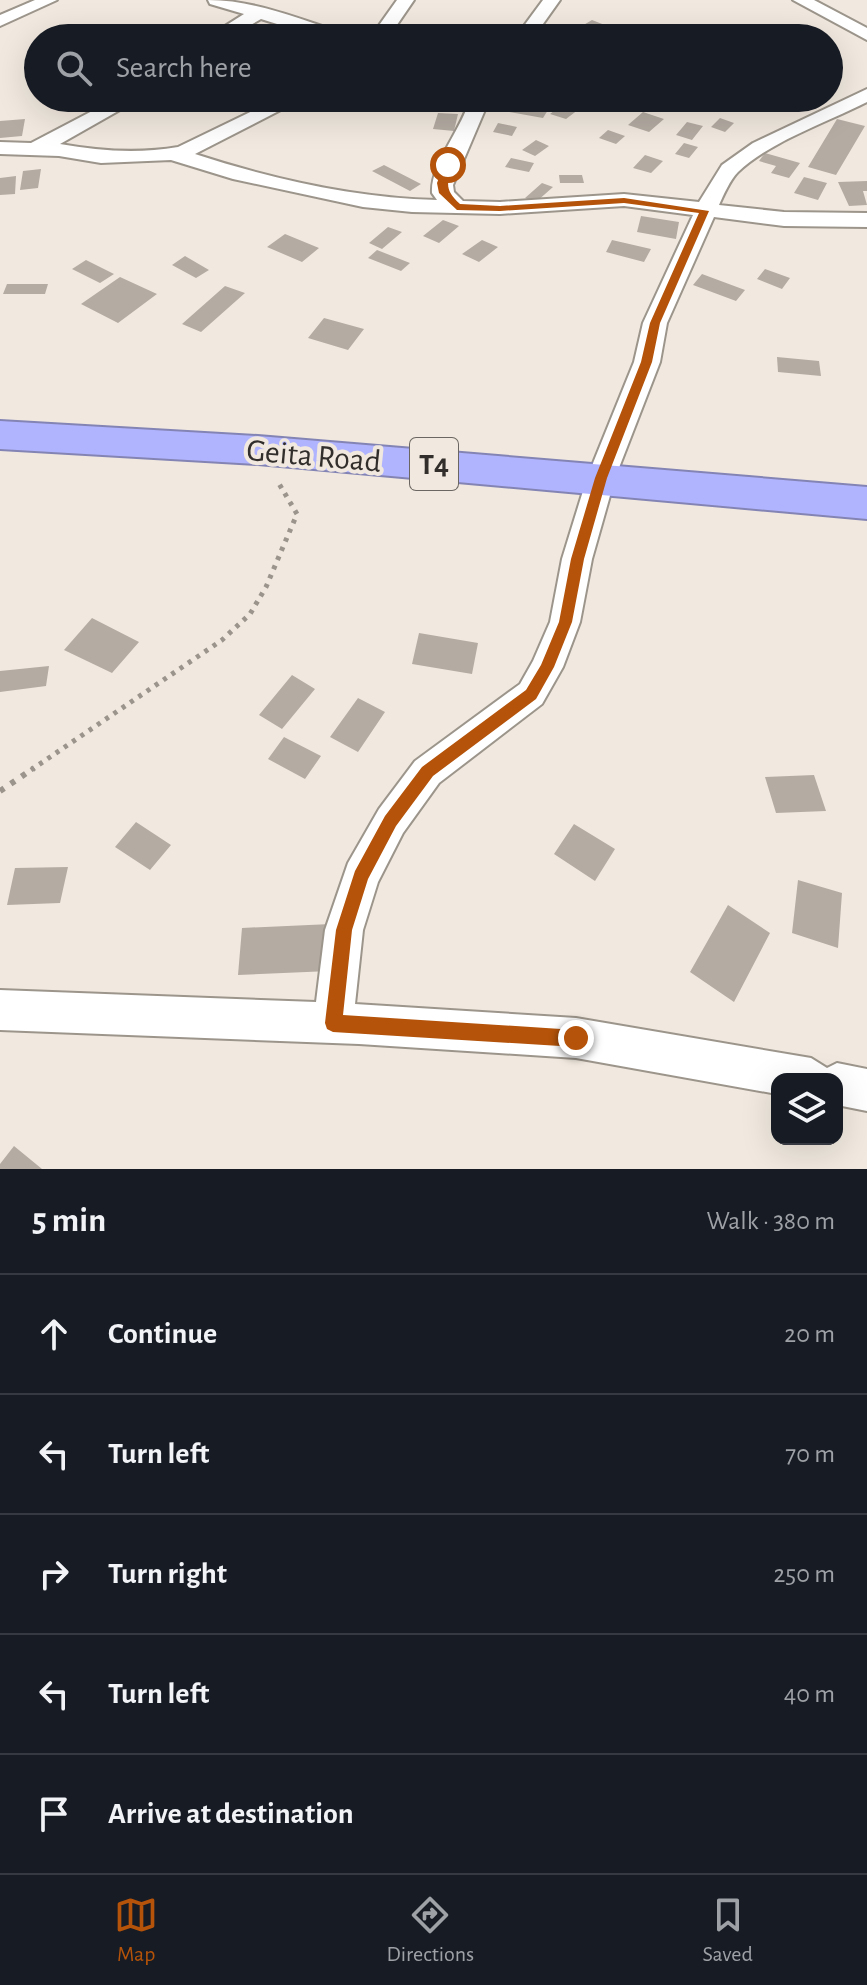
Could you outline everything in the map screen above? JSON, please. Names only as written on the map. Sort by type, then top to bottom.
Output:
[{"type":"highway","name":"Geita Road","points":[[0,435],[258,450],[867,503]]},
{"type":"street","points":[[0,21],[49,0]]},
{"type":"street","points":[[216,0],[298,24]]},
{"type":"street","points":[[389,24],[406,0]]},
{"type":"street","points":[[534,24],[552,0]]},
{"type":"street","points":[[801,0],[867,35]]},
{"type":"street","points":[[240,24],[261,12]]},
{"type":"street","points":[[843,107],[867,95]]},
{"type":"street","points":[[36,149],[105,112]]},
{"type":"street","points":[[0,148],[101,157],[138,158],[173,154],[265,112]]},
{"type":"street","points":[[457,207],[443,193],[441,183],[479,112]]},
{"type":"street","points":[[333,1023],[344,930],[361,876],[391,821],[427,772],[531,694],[565,622],[577,559],[601,478],[647,362],[655,323],[704,211],[729,169],[760,147],[832,112]]},
{"type":"street","points":[[173,154],[233,173],[363,201],[500,208],[624,200],[784,219],[867,220]]},
{"type":"street","points":[[0,1010],[333,1023],[576,1038],[777,1073]]},
{"type":"street","points":[[843,1085],[867,1090]]},
{"type":"path","points":[[0,791],[187,665],[222,640],[250,614],[266,587],[297,514],[258,450]]},
{"type":"building","points":[[510,112],[547,112],[543,118]]},
{"type":"building","points":[[553,112],[575,112],[566,119],[550,114]]},
{"type":"building","points":[[643,112],[664,119],[649,132],[628,125]]},
{"type":"building","points":[[438,113],[458,114],[454,131],[433,129]]},
{"type":"building","points":[[720,118],[734,123],[725,132],[711,127]]},
{"type":"building","points":[[25,119],[22,136],[0,138],[0,121]]},
{"type":"building","points":[[837,119],[865,126],[836,175],[808,167]]},
{"type":"building","points":[[687,122],[703,126],[692,140],[676,135]]},
{"type":"building","points":[[498,123],[517,127],[512,136],[493,132]]},
{"type":"building","points":[[608,130],[625,136],[616,144],[599,138]]},
{"type":"building","points":[[536,140],[549,146],[535,156],[522,150]]},
{"type":"building","points":[[684,143],[698,147],[689,158],[675,154]]},
{"type":"building","points":[[765,153],[800,163],[789,178],[771,173],[776,166],[759,161]]},
{"type":"building","points":[[645,155],[663,161],[651,173],[633,168]]},
{"type":"building","points":[[511,158],[534,163],[529,172],[505,167]]},
{"type":"building","points":[[384,165],[421,184],[410,191],[372,171]]},
{"type":"building","points":[[41,169],[38,188],[20,190],[23,171]]},
{"type":"building","points":[[559,175],[582,175],[584,183],[560,183]]},
{"type":"building","points":[[16,176],[15,194],[0,195],[0,178]]},
{"type":"building","points":[[804,177],[827,183],[818,200],[794,193]]},
{"type":"building","points":[[867,181],[867,191],[863,191],[867,205],[849,206],[838,182]]},
{"type":"building","points":[[542,183],[553,187],[536,202],[525,198]]},
{"type":"building","points":[[641,216],[679,222],[676,239],[637,232]]},
{"type":"building","points":[[443,220],[459,226],[439,243],[423,236]]},
{"type":"building","points":[[388,227],[402,232],[382,249],[369,243]]},
{"type":"building","points":[[285,234],[319,248],[302,262],[267,247]]},
{"type":"building","points":[[482,240],[498,247],[479,262],[462,254]]},
{"type":"building","points":[[612,240],[651,249],[644,262],[606,252]]},
{"type":"building","points":[[377,250],[410,263],[401,271],[368,258]]},
{"type":"building","points":[[185,256],[209,270],[196,278],[172,265]]},
{"type":"building","points":[[86,260],[114,274],[100,283],[72,269]]},
{"type":"building","points":[[765,269],[790,278],[782,289],[757,279]]},
{"type":"building","points":[[702,274],[745,290],[736,301],[693,285]]},
{"type":"building","points":[[120,277],[157,294],[118,323],[81,304]]},
{"type":"building","points":[[7,284],[48,284],[45,294],[3,294]]},
{"type":"building","points":[[225,286],[245,293],[201,332],[182,324]]},
{"type":"building","points":[[324,318],[364,329],[348,350],[308,338]]},
{"type":"building","points":[[777,357],[819,361],[821,376],[778,372]]},
{"type":"building","points":[[92,618],[139,642],[112,673],[64,650]]},
{"type":"building","points":[[419,633],[478,643],[472,674],[412,664]]},
{"type":"building","points":[[49,666],[46,686],[0,692],[0,671]]},
{"type":"building","points":[[292,675],[315,689],[282,729],[259,715]]},
{"type":"building","points":[[358,698],[385,712],[358,752],[330,737]]},
{"type":"building","points":[[284,737],[321,756],[305,779],[268,759]]},
{"type":"building","points":[[814,775],[826,811],[776,813],[765,777]]},
{"type":"building","points":[[136,822],[171,845],[150,870],[115,847]]},
{"type":"building","points":[[574,824],[615,849],[595,881],[554,854]]},
{"type":"building","points":[[68,867],[60,903],[7,905],[15,868]]},
{"type":"building","points":[[798,880],[842,893],[838,948],[792,933]]},
{"type":"building","points":[[728,905],[770,933],[734,1002],[690,972]]},
{"type":"building","points":[[331,924],[330,971],[238,975],[242,928]]},
{"type":"building","points":[[14,1146],[42,1169],[0,1169],[0,1164]]},
{"type":"route","points":[[448,165],[441,183],[443,193],[457,207],[550,206],[624,200],[704,211],[655,323],[647,362],[624,427],[601,478],[577,559],[565,622],[547,667],[531,694],[427,772],[391,821],[361,876],[344,930],[333,1023],[576,1038]]}]
